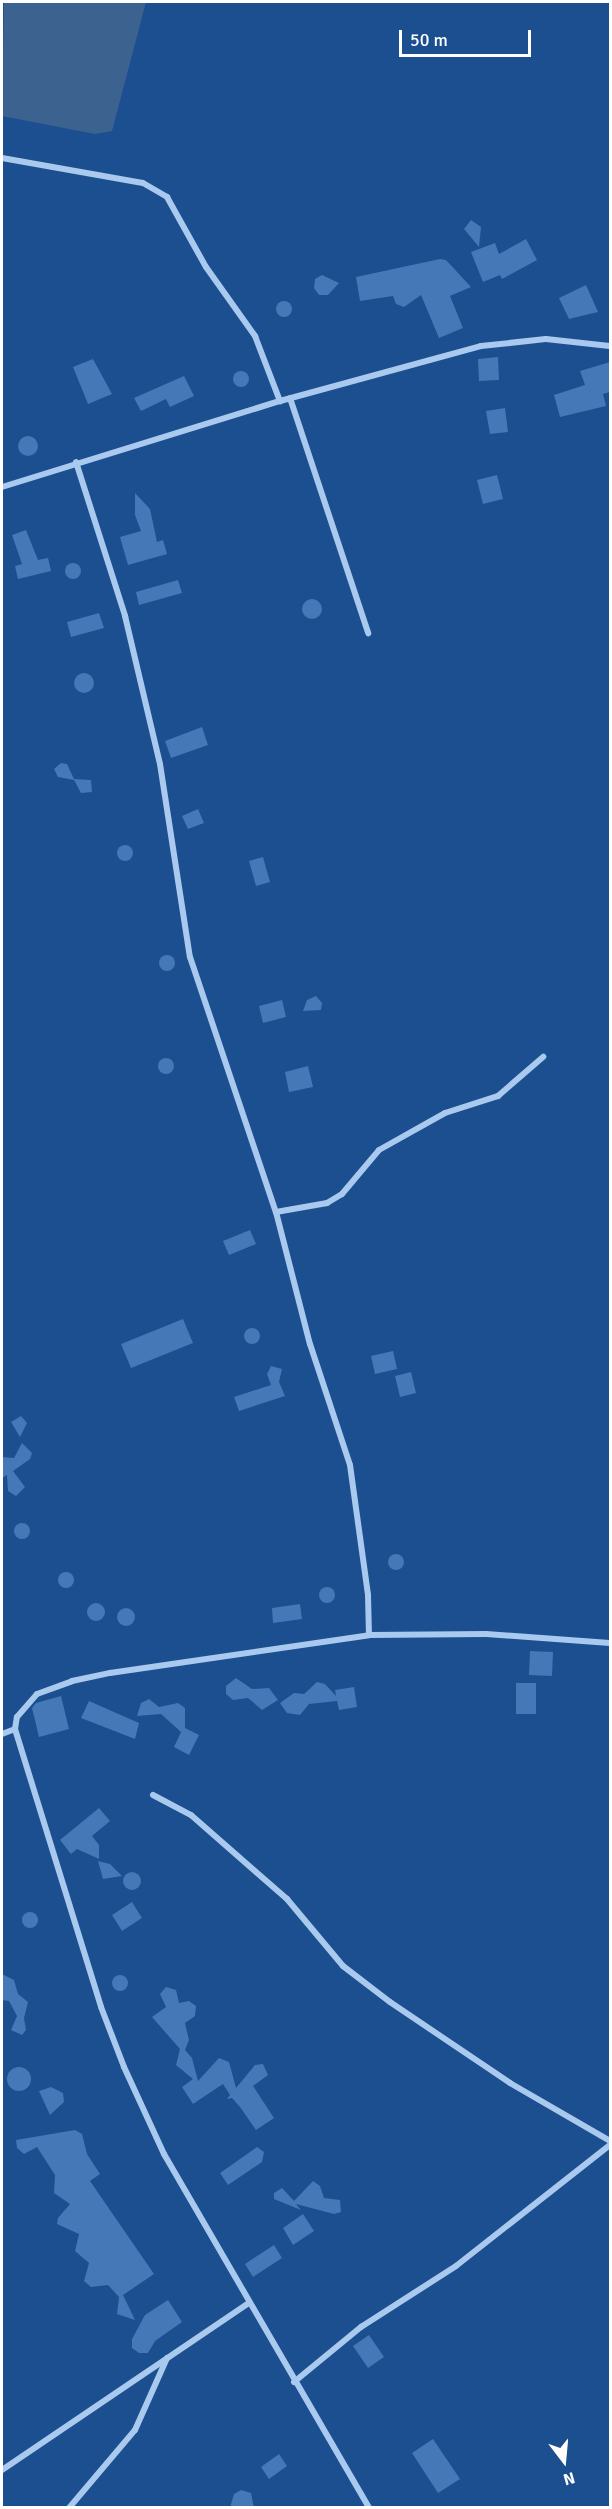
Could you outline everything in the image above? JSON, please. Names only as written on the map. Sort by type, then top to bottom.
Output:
[{"type":"street","points":[[2,158],[143,183],[167,197],[206,267],[255,336],[280,401]]},
{"type":"street","points":[[2,487],[76,462],[290,398],[481,346],[546,339],[610,346]]},
{"type":"street","points":[[290,398],[368,633]]},
{"type":"street","points":[[76,462],[125,616],[157,753],[190,957],[276,1212],[310,1344],[350,1465],[368,1595],[369,1635]]},
{"type":"street","points":[[276,1212],[327,1203],[342,1194],[379,1150],[445,1113],[498,1096],[543,1057]]},
{"type":"street","points":[[369,2508],[164,2154],[124,2067],[101,2007],[15,1729],[17,1717],[37,1694],[72,1681],[369,1635],[486,1634],[610,1643]]},
{"type":"street","points":[[2,1734],[15,1729]]},
{"type":"street","points":[[153,1796],[191,1815],[287,1899],[343,1966],[390,2002],[500,2077],[610,2140]]},
{"type":"street","points":[[294,2382],[362,2327],[456,2266],[610,2145]]},
{"type":"street","points":[[2,2470],[249,2303]]},
{"type":"street","points":[[69,2508],[135,2430],[167,2357]]},
{"type":"water","points":[[4,2],[146,2],[112,131],[95,134],[2,116]]},
{"type":"building","points":[[471,220],[481,227],[479,247],[464,229]]},
{"type":"building","points":[[526,239],[537,260],[502,279],[500,275],[483,282],[471,252],[495,243],[499,254]]},
{"type":"building","points":[[440,259],[446,260],[471,287],[450,296],[463,328],[439,338],[421,295],[404,307],[396,304],[393,296],[360,301],[356,277]]},
{"type":"building","points":[[322,275],[339,283],[328,295],[319,295],[314,288],[315,279]]},
{"type":"building","points":[[586,285],[598,312],[569,319],[559,298]]},
{"type":"building","points":[[284,301],[290,303],[292,309],[290,315],[284,317],[278,315],[276,309],[278,303]]},
{"type":"building","points":[[498,357],[499,380],[479,381],[478,359]]},
{"type":"building","points":[[93,359],[112,394],[88,404],[73,367]]},
{"type":"building","points":[[610,362],[610,392],[603,394],[606,406],[560,417],[554,395],[585,385],[580,371]]},
{"type":"building","points":[[238,371],[244,371],[249,379],[247,385],[238,387],[233,382],[233,376]]},
{"type":"building","points":[[184,376],[194,396],[170,407],[166,399],[141,411],[134,398]]},
{"type":"building","points":[[505,408],[508,432],[490,434],[486,411]]},
{"type":"building","points":[[24,436],[32,436],[38,442],[38,450],[32,456],[24,456],[18,450],[18,442]]},
{"type":"building","points":[[497,475],[503,499],[483,504],[477,480]]},
{"type":"building","points":[[135,493],[150,509],[157,542],[163,540],[167,554],[128,565],[120,537],[141,531],[135,515]]},
{"type":"building","points":[[26,530],[38,560],[48,558],[51,571],[18,579],[15,566],[22,564],[12,535]]},
{"type":"building","points":[[70,563],[76,563],[81,571],[79,577],[70,579],[65,574],[65,568]]},
{"type":"building","points":[[178,580],[182,593],[139,605],[136,592]]},
{"type":"building","points":[[308,599],[316,599],[322,605],[322,613],[316,619],[308,619],[302,613],[302,605]]},
{"type":"building","points":[[99,613],[104,628],[71,637],[67,622]]},
{"type":"building","points":[[80,673],[88,673],[94,679],[94,687],[88,693],[80,693],[74,687],[74,679]]},
{"type":"building","points":[[202,727],[208,745],[171,758],[165,741]]},
{"type":"building","points":[[61,763],[67,764],[74,779],[91,780],[92,792],[81,793],[74,780],[58,777],[54,769]]},
{"type":"building","points":[[198,809],[204,823],[188,829],[182,816]]},
{"type":"building","points":[[125,845],[131,847],[133,853],[131,859],[125,861],[119,859],[117,853],[119,847]]},
{"type":"building","points":[[263,857],[270,882],[256,886],[249,861]]},
{"type":"building","points":[[167,955],[173,957],[175,963],[173,969],[167,971],[161,969],[159,963],[161,957]]},
{"type":"building","points":[[316,996],[322,1003],[321,1010],[303,1011],[307,1000]]},
{"type":"building","points":[[282,1000],[286,1017],[263,1023],[259,1006]]},
{"type":"building","points":[[166,1058],[172,1060],[174,1066],[172,1072],[166,1074],[160,1072],[158,1066],[160,1060]]},
{"type":"building","points":[[308,1066],[313,1087],[289,1092],[285,1072]]},
{"type":"building","points":[[250,1230],[256,1244],[229,1255],[223,1241]]},
{"type":"building","points":[[183,1319],[193,1343],[131,1368],[121,1344]]},
{"type":"building","points":[[252,1328],[258,1330],[260,1336],[258,1342],[252,1344],[246,1342],[244,1336],[246,1330]]},
{"type":"building","points":[[393,1351],[397,1369],[375,1374],[371,1356]]},
{"type":"building","points":[[271,1366],[282,1369],[279,1382],[285,1396],[239,1411],[234,1397],[271,1385],[267,1374]]},
{"type":"building","points":[[411,1372],[416,1393],[400,1397],[395,1376]]},
{"type":"building","points":[[21,1416],[27,1423],[20,1437],[11,1422]]},
{"type":"building","points":[[22,1443],[32,1453],[30,1459],[13,1471],[25,1487],[16,1496],[8,1491],[7,1475],[2,1478],[2,1457],[14,1458]]},
{"type":"building","points":[[19,1523],[25,1523],[30,1531],[28,1537],[19,1539],[14,1534],[14,1528]]},
{"type":"building","points":[[393,1554],[399,1554],[404,1562],[402,1568],[393,1570],[388,1565],[388,1559]]},
{"type":"building","points":[[63,1572],[69,1572],[74,1580],[72,1586],[63,1588],[58,1583],[58,1577]]},
{"type":"building","points":[[324,1587],[330,1587],[335,1595],[333,1601],[324,1603],[319,1598],[319,1592]]},
{"type":"building","points":[[96,1603],[102,1606],[105,1612],[102,1618],[96,1621],[90,1618],[87,1612],[90,1606]]},
{"type":"building","points":[[300,1604],[302,1619],[273,1623],[272,1608]]},
{"type":"building","points":[[126,1608],[132,1611],[135,1617],[132,1623],[126,1626],[120,1623],[117,1617],[120,1611]]},
{"type":"building","points":[[530,1651],[553,1652],[552,1676],[529,1675]]},
{"type":"building","points":[[236,1678],[252,1689],[269,1688],[278,1700],[262,1710],[248,1698],[233,1700],[226,1694],[226,1686]]},
{"type":"building","points":[[317,1682],[325,1684],[336,1696],[335,1690],[354,1687],[357,1707],[339,1710],[337,1701],[309,1704],[300,1715],[287,1713],[280,1703],[294,1693],[304,1694]]},
{"type":"building","points":[[516,1683],[536,1683],[536,1714],[516,1714]]},
{"type":"building","points":[[61,1696],[69,1729],[39,1737],[32,1708],[36,1703]]},
{"type":"building","points":[[149,1699],[159,1707],[178,1703],[185,1708],[185,1728],[199,1735],[189,1755],[174,1747],[181,1732],[161,1714],[137,1716],[141,1703]]},
{"type":"building","points":[[89,1701],[139,1723],[135,1739],[81,1718]]},
{"type":"building","points":[[99,1808],[110,1821],[92,1836],[99,1845],[99,1859],[77,1849],[71,1854],[60,1840]]},
{"type":"building","points":[[98,1861],[110,1864],[122,1876],[103,1879]]},
{"type":"building","points":[[132,1872],[138,1875],[141,1881],[138,1887],[132,1890],[126,1887],[123,1881],[126,1875]]},
{"type":"building","points":[[132,1902],[142,1918],[122,1931],[112,1915]]},
{"type":"building","points":[[27,1912],[33,1912],[38,1920],[36,1926],[27,1928],[22,1923],[22,1917]]},
{"type":"building","points":[[2,1974],[14,1980],[18,1994],[28,2002],[24,2018],[26,2030],[22,2035],[11,2030],[17,2016],[9,2001],[2,2000]]},
{"type":"building","points":[[117,1975],[123,1975],[128,1983],[126,1989],[117,1991],[112,1986],[112,1980]]},
{"type":"building","points":[[166,1987],[176,1990],[179,2003],[189,2001],[196,2006],[195,2016],[185,2023],[189,2040],[185,2050],[192,2058],[198,2081],[219,2058],[229,2062],[236,2088],[255,2065],[263,2064],[268,2075],[253,2086],[274,2118],[256,2130],[232,2098],[227,2099],[230,2095],[223,2084],[193,2104],[182,2087],[193,2079],[176,2065],[180,2049],[152,2017],[166,2007],[160,1994]]},
{"type":"building","points":[[19,2067],[24,2068],[30,2074],[30,2084],[24,2090],[19,2091],[14,2090],[8,2084],[7,2079],[8,2074],[14,2068]]},
{"type":"building","points":[[51,2087],[63,2093],[64,2102],[50,2115],[39,2091]]},
{"type":"building","points":[[75,2130],[82,2134],[87,2154],[100,2174],[90,2181],[154,2274],[123,2295],[135,2320],[117,2314],[119,2297],[108,2285],[91,2287],[84,2281],[89,2263],[75,2251],[79,2234],[57,2224],[58,2218],[70,2204],[54,2193],[55,2175],[37,2147],[24,2154],[17,2148],[16,2140]]},
{"type":"building","points":[[257,2147],[264,2152],[262,2162],[228,2185],[220,2173]]},
{"type":"building","points":[[313,2181],[320,2186],[324,2198],[340,2200],[341,2212],[334,2214],[296,2204],[301,2210],[274,2199],[274,2193],[282,2188],[294,2201]]},
{"type":"building","points":[[303,2214],[314,2231],[293,2245],[283,2228]]},
{"type":"building","points":[[274,2245],[282,2258],[253,2277],[245,2264]]},
{"type":"building","points":[[168,2300],[182,2322],[155,2341],[148,2353],[139,2353],[132,2348],[132,2339],[145,2315]]},
{"type":"building","points":[[369,2335],[384,2357],[368,2368],[353,2346]]},
{"type":"building","points":[[433,2439],[460,2479],[438,2493],[412,2453]]},
{"type":"building","points":[[279,2454],[287,2466],[269,2479],[261,2467]]},
{"type":"building","points":[[241,2490],[251,2493],[254,2508],[230,2508],[234,2494]]}]
